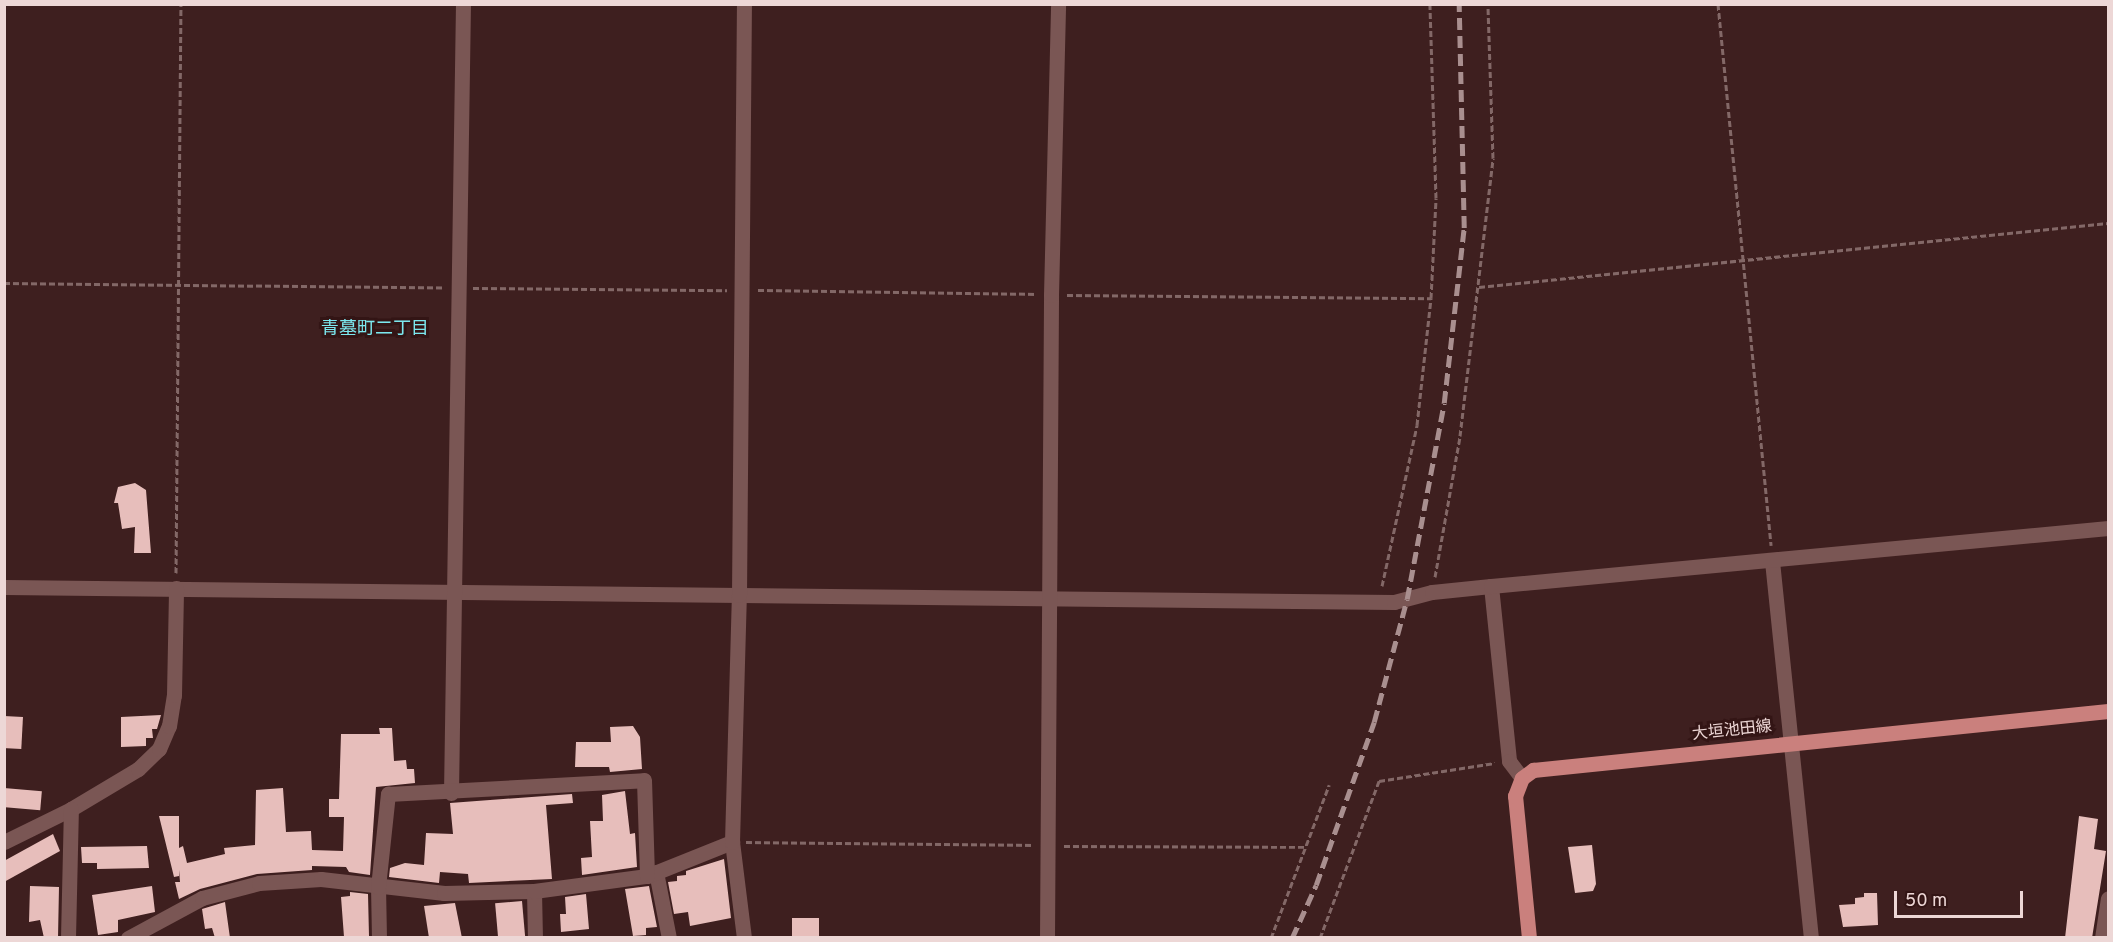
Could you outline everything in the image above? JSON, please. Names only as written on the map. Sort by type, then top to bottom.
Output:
[{"type":"main road","name":"大垣池田線","points":[[1522,778],[1533,770],[2109,711]]},
{"type":"main road","points":[[1522,778],[1515,796],[1529,938]]},
{"type":"street","points":[[451,793],[463,4]]},
{"type":"street","points":[[744,4],[739,595],[732,842],[744,938]]},
{"type":"street","points":[[1047,938],[1051,295],[1058,4]]},
{"type":"street","points":[[4,587],[455,593],[1050,596],[1394,602],[1432,592],[2109,528]]},
{"type":"street","points":[[1772,561],[1811,938]]},
{"type":"street","points":[[1491,586],[1509,761],[1522,778]]},
{"type":"street","points":[[4,842],[71,809],[138,769],[159,749],[169,726],[174,694],[176,588]]},
{"type":"street","points":[[379,938],[378,886],[388,794],[451,793],[644,780],[652,874],[669,938]]},
{"type":"street","points":[[68,938],[71,809]]},
{"type":"street","points":[[128,938],[202,898],[259,883],[321,879],[444,893],[534,891],[652,874],[732,842]]},
{"type":"street","points":[[534,891],[536,938]]},
{"type":"street","points":[[2102,938],[2109,898]]},
{"type":"path","points":[[176,588],[176,286],[181,4]]},
{"type":"path","points":[[1378,600],[1417,425],[1431,298],[1436,198],[1430,4]]},
{"type":"path","points":[[1432,592],[1460,436],[1493,158],[1488,4]]},
{"type":"path","points":[[1718,4],[1745,258],[1772,561]]},
{"type":"path","points":[[1479,287],[1745,258],[2109,223]]},
{"type":"path","points":[[4,283],[1431,298]]},
{"type":"path","points":[[1320,938],[1379,781],[1509,761]]},
{"type":"path","points":[[1271,938],[1329,785]]},
{"type":"path","points":[[732,842],[1305,847]]},
{"type":"building","points":[[135,483],[146,490],[151,553],[134,553],[135,527],[122,529],[118,503],[114,503],[118,487]]},
{"type":"building","points":[[161,715],[157,729],[152,729],[153,738],[146,738],[146,746],[121,747],[121,717]]},
{"type":"building","points":[[4,716],[23,717],[21,749],[4,748]]},
{"type":"building","points":[[633,726],[640,737],[642,769],[610,772],[609,767],[575,767],[576,742],[611,742],[610,727]]},
{"type":"building","points":[[379,728],[392,728],[394,761],[406,760],[407,769],[414,769],[415,783],[376,787],[370,875],[349,872],[346,867],[312,866],[312,870],[257,874],[200,889],[179,899],[175,882],[180,882],[179,870],[179,876],[174,877],[159,816],[179,816],[179,848],[183,846],[187,863],[225,854],[224,848],[255,845],[256,790],[283,788],[286,832],[311,831],[312,850],[343,851],[344,817],[329,817],[329,799],[339,799],[341,734],[380,734]]},
{"type":"building","points":[[4,788],[42,791],[40,810],[4,807]]},
{"type":"building","points":[[625,791],[630,834],[635,833],[637,867],[582,875],[581,858],[592,857],[590,821],[603,821],[602,795]]},
{"type":"building","points":[[572,794],[573,803],[546,805],[552,879],[469,883],[468,874],[440,872],[439,883],[389,877],[390,868],[405,863],[424,865],[426,833],[453,834],[450,803]]},
{"type":"building","points":[[2079,816],[2098,819],[2094,849],[2106,851],[2092,938],[2065,938]]},
{"type":"building","points":[[53,834],[60,851],[4,882],[4,861]]},
{"type":"building","points":[[1592,845],[1596,884],[1593,891],[1575,893],[1568,847]]},
{"type":"building","points":[[147,846],[149,868],[97,869],[97,863],[82,863],[81,847]]},
{"type":"building","points":[[724,859],[731,918],[690,926],[688,912],[674,914],[668,882],[677,881],[677,876],[686,875],[686,871]]},
{"type":"building","points":[[30,886],[59,887],[58,938],[44,938],[40,920],[29,922]]},
{"type":"building","points":[[152,886],[155,912],[118,920],[118,932],[98,935],[92,895]]},
{"type":"building","points":[[649,886],[657,927],[646,928],[646,935],[633,936],[625,889]]},
{"type":"building","points":[[350,892],[368,894],[369,936],[344,937],[341,897],[350,896]]},
{"type":"building","points":[[1864,893],[1877,893],[1878,925],[1843,927],[1839,905],[1855,904],[1855,898],[1864,897]]},
{"type":"building","points":[[586,894],[589,929],[561,932],[560,914],[566,914],[565,897]]},
{"type":"building","points":[[522,901],[525,938],[498,938],[495,903]]},
{"type":"building","points":[[225,902],[230,938],[215,938],[212,928],[205,929],[202,909]]},
{"type":"building","points":[[455,903],[462,938],[429,938],[424,906]]},
{"type":"building","points":[[792,918],[819,918],[819,938],[792,938]]},
{"type":"railway","points":[[1292,938],[1316,885],[1374,722],[1407,599],[1444,403],[1464,228],[1459,4]]},
{"type":"district","name":"青墓町二丁目","points":[[375,330]]}]
